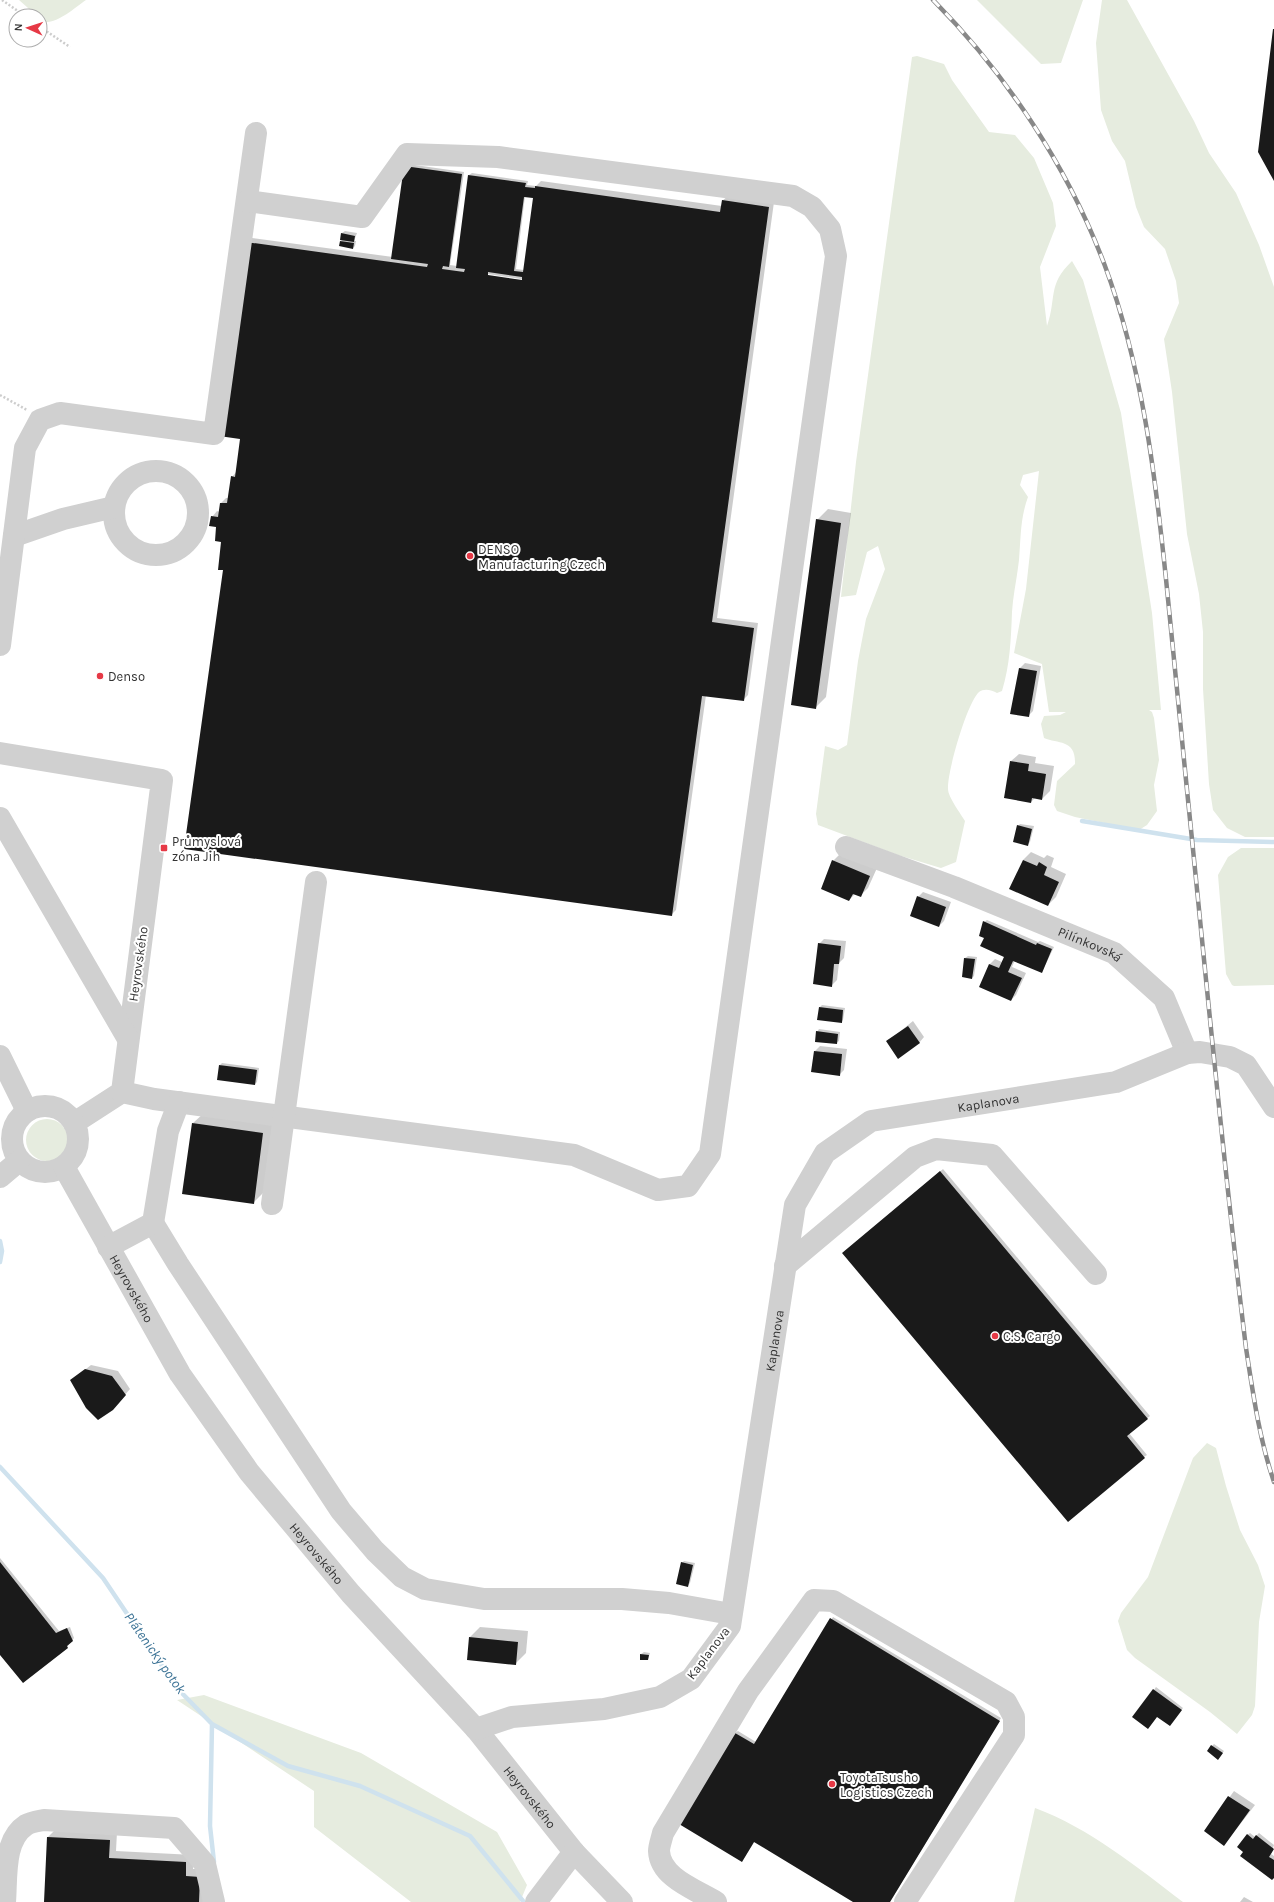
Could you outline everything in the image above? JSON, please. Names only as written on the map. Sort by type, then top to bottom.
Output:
[{"type":"street","points":[[0,645],[25,448],[40,420],[60,413],[214,434],[256,133]]},
{"type":"street","points":[[74,1123],[122,1092],[154,1099],[574,1155],[658,1190],[688,1186],[710,1154],[836,256],[830,229],[812,207],[793,196],[498,157],[407,154],[362,217],[247,201]]},
{"type":"street","points":[[14,536],[63,519],[114,507]]},
{"type":"street","name":"Heyrovského","points":[[0,753],[162,780],[122,1092]]},
{"type":"street","points":[[0,818],[128,1039]]},
{"type":"street","name":"Pilínkovská","points":[[846,847],[954,887],[1114,953],[1164,998],[1187,1053]]},
{"type":"street","points":[[272,1204],[316,882]]},
{"type":"street","points":[[1187,1053],[1200,1052],[1222,1055],[1230,1057],[1246,1065],[1274,1107]]},
{"type":"street","name":"Kaplanova","points":[[476,1729],[512,1717],[604,1709],[660,1697],[691,1679],[730,1626],[795,1205],[825,1153],[870,1121],[1116,1082],[1187,1053]]},
{"type":"street","points":[[0,1056],[27,1111]]},
{"type":"street","points":[[179,1102],[168,1131],[153,1224],[341,1511],[375,1551],[402,1577],[425,1589],[484,1599],[622,1599],[669,1603],[731,1614]]},
{"type":"street","points":[[40,1106],[54,1107],[66,1113],[74,1123],[78,1137],[78,1144],[73,1157],[64,1167],[52,1172],[40,1173],[28,1169],[19,1161],[12,1148],[12,1134],[17,1120],[27,1111],[40,1106]]},
{"type":"street","points":[[785,1266],[916,1157],[936,1149],[992,1155],[1096,1274]]},
{"type":"street","points":[[0,1177],[19,1161]]},
{"type":"street","name":"Heyrovského","points":[[64,1167],[180,1374],[249,1472],[351,1594],[476,1729],[574,1852],[622,1902]]},
{"type":"street","points":[[108,1247],[153,1224]]},
{"type":"street","points":[[716,1902],[663,1868],[659,1851],[663,1833],[748,1691],[814,1600],[833,1601],[1006,1702],[1014,1717],[1014,1735],[905,1902]]},
{"type":"street","points":[[5,1902],[7,1863],[15,1835],[28,1824],[44,1820],[174,1828],[206,1864],[214,1902]]},
{"type":"street","points":[[536,1902],[574,1852]]},
{"type":"path","points":[[2,0],[14,8]]},
{"type":"path","points":[[48,32],[70,47]]},
{"type":"path","points":[[0,395],[20,405],[40,420]]},
{"type":"shaded area","points":[[19,0],[86,0],[61,18],[50,22],[48,22],[48,8],[28,8]]},
{"type":"shaded area","points":[[977,0],[1083,0],[1061,63],[1041,64]]},
{"type":"shaded area","points":[[1102,0],[1127,0],[1194,121],[1209,153],[1236,193],[1259,245],[1274,287],[1274,837],[1245,837],[1227,828],[1213,810],[1209,784],[1203,689],[1203,632],[1199,594],[1187,534],[1172,392],[1164,339],[1179,303],[1176,281],[1165,249],[1144,227],[1136,207],[1125,161],[1112,141],[1101,110],[1096,43]]},
{"type":"shaded area","points":[[917,56],[944,64],[952,80],[989,132],[1015,135],[1034,158],[1053,203],[1056,226],[1040,267],[1047,326],[1054,292],[1059,277],[1072,261],[1083,280],[1121,413],[1152,613],[1161,710],[1149,710],[1152,712],[1154,718],[1159,760],[1154,785],[1157,811],[1147,825],[1139,830],[1075,817],[1057,811],[1054,805],[1057,781],[1075,764],[1075,756],[1073,750],[1069,746],[1044,738],[1041,724],[1044,716],[1060,715],[1066,712],[1049,712],[1042,664],[1014,653],[1026,589],[1039,471],[1023,475],[1020,485],[1028,497],[1022,521],[1007,671],[1002,691],[997,693],[990,690],[979,692],[969,709],[964,723],[954,754],[948,789],[952,801],[965,821],[956,862],[941,868],[898,855],[818,825],[816,814],[825,746],[838,750],[847,745],[858,661],[866,619],[885,569],[878,546],[867,552],[856,595],[841,597],[856,462],[912,57]]},
{"type":"shaded area","points":[[1241,848],[1274,848],[1274,985],[1234,986],[1226,974],[1218,875],[1228,857]]},
{"type":"shaded area","points":[[43,1119],[51,1119],[59,1122],[65,1128],[68,1140],[65,1152],[59,1158],[51,1161],[43,1161],[35,1158],[29,1152],[26,1144],[26,1136],[29,1128],[35,1122]]},
{"type":"shaded area","points":[[1207,1443],[1216,1448],[1240,1530],[1258,1565],[1265,1586],[1259,1622],[1255,1706],[1252,1715],[1237,1734],[1210,1712],[1135,1658],[1127,1650],[1118,1621],[1121,1613],[1148,1577],[1193,1458]]},
{"type":"shaded area","points":[[204,1695],[361,1753],[497,1832],[527,1885],[520,1902],[411,1902],[314,1827],[314,1791],[177,1700]]},
{"type":"shaded area","points":[[1035,1808],[1074,1826],[1112,1849],[1183,1902],[1014,1902]]},
{"type":"building","points":[[1274,29],[1274,181],[1258,152]]},
{"type":"building","name":"DENSO Manufacturing Czech","points":[[404,166],[462,174],[449,267],[443,266],[442,269],[464,272],[465,269],[456,268],[468,175],[526,183],[525,187],[535,188],[535,186],[720,212],[722,200],[769,207],[712,622],[754,628],[744,701],[702,696],[672,916],[184,849],[223,570],[218,570],[221,542],[215,541],[216,527],[209,526],[211,516],[218,517],[220,503],[227,503],[231,476],[235,477],[240,439],[219,436],[246,242],[427,267],[428,264],[391,259]],"holes":[[[524,197],[533,198],[523,272],[514,271]],[[488,272],[522,277],[522,280],[488,275]]]},
{"type":"building","points":[[341,233],[355,236],[354,242],[340,240]]},
{"type":"building","points":[[340,241],[354,243],[353,249],[339,246]]},
{"type":"building","points":[[816,519],[841,523],[816,709],[791,705]]},
{"type":"building","points":[[1019,668],[1037,671],[1029,717],[1010,714]]},
{"type":"building","points":[[1010,761],[1029,764],[1028,771],[1046,774],[1042,800],[1032,798],[1031,803],[1004,798]]},
{"type":"building","points":[[1017,825],[1032,829],[1028,846],[1013,842]]},
{"type":"building","points":[[832,860],[870,876],[861,897],[853,894],[849,901],[821,889]]},
{"type":"building","points":[[1023,860],[1037,866],[1039,862],[1047,867],[1044,875],[1059,882],[1048,906],[1009,889]]},
{"type":"building","points":[[917,896],[946,907],[939,927],[910,916]]},
{"type":"building","points":[[983,921],[1036,945],[1037,943],[1052,949],[1042,973],[1013,961],[1008,972],[1022,978],[1011,1001],[979,987],[989,964],[999,968],[1004,957],[980,946],[984,938],[979,936]]},
{"type":"building","points":[[818,943],[841,946],[839,964],[834,964],[832,987],[813,984]]},
{"type":"building","points":[[964,958],[975,959],[972,979],[962,977]]},
{"type":"building","points":[[819,1007],[843,1010],[842,1023],[817,1020]]},
{"type":"building","points":[[908,1026],[920,1043],[898,1059],[886,1041]]},
{"type":"building","points":[[816,1031],[838,1034],[837,1044],[815,1042]]},
{"type":"building","points":[[814,1051],[842,1054],[840,1076],[811,1072]]},
{"type":"building","points":[[219,1065],[257,1070],[255,1085],[217,1080]]},
{"type":"building","points":[[192,1123],[263,1133],[254,1204],[182,1194]]},
{"type":"building","name":"C.S. Cargo","points":[[940,1171],[1148,1419],[1127,1436],[1145,1458],[1068,1522],[842,1253]]},
{"type":"building","points":[[85,1369],[112,1376],[126,1395],[113,1410],[98,1420],[86,1408],[70,1380]]},
{"type":"building","points":[[0,1562],[56,1633],[67,1628],[73,1641],[67,1646],[68,1648],[23,1683],[0,1655]]},
{"type":"building","points":[[681,1562],[693,1565],[688,1587],[676,1584]]},
{"type":"building","name":"ToyotaTsusho Logistics Czech","points":[[830,1618],[1000,1721],[890,1902],[853,1902],[754,1842],[742,1862],[679,1824],[735,1733],[754,1744]]},
{"type":"building","points":[[469,1637],[518,1642],[516,1665],[467,1660]]},
{"type":"building","points":[[640,1654],[649,1655],[648,1660],[640,1660]]},
{"type":"building","points":[[1153,1689],[1182,1710],[1170,1726],[1157,1717],[1148,1729],[1132,1717]]},
{"type":"building","points":[[1211,1745],[1223,1753],[1218,1760],[1207,1751]]},
{"type":"building","points":[[1228,1796],[1250,1810],[1224,1846],[1204,1831]]},
{"type":"building","points":[[1247,1834],[1253,1839],[1256,1835],[1274,1849],[1269,1857],[1274,1860],[1274,1878],[1272,1880],[1240,1856],[1243,1852],[1237,1847]]},
{"type":"building","points":[[47,1837],[110,1840],[109,1858],[186,1862],[186,1876],[200,1877],[199,1902],[44,1902]]},
{"type":"waterway","points":[[1082,821],[1197,840],[1274,842]]},
{"type":"waterway","name":"Plátenický potok","points":[[0,1241],[2,1251],[0,1262]]},
{"type":"waterway","name":"Plátenický potok","points":[[0,1467],[103,1578],[177,1688],[212,1724],[288,1766],[360,1786],[470,1836],[523,1901]]},
{"type":"waterway","points":[[212,1724],[210,1826],[214,1862]]},
{"type":"railway","points":[[933,0],[986,59],[1010,91],[1033,124],[1073,193],[1105,266],[1129,342],[1138,381],[1152,460],[1162,539],[1222,1139],[1246,1348],[1260,1432],[1274,1482]]},
{"type":"place","name":"DENSO Manufacturing Czech","points":[[470,556]]},
{"type":"place","name":"Denso","points":[[100,676]]},
{"type":"place","name":"Průmyslová zóna Jih","points":[[164,848]]},
{"type":"place","name":"C.S. Cargo","points":[[995,1336]]},
{"type":"place","name":"ToyotaTsusho Logistics Czech","points":[[832,1784]]}]
